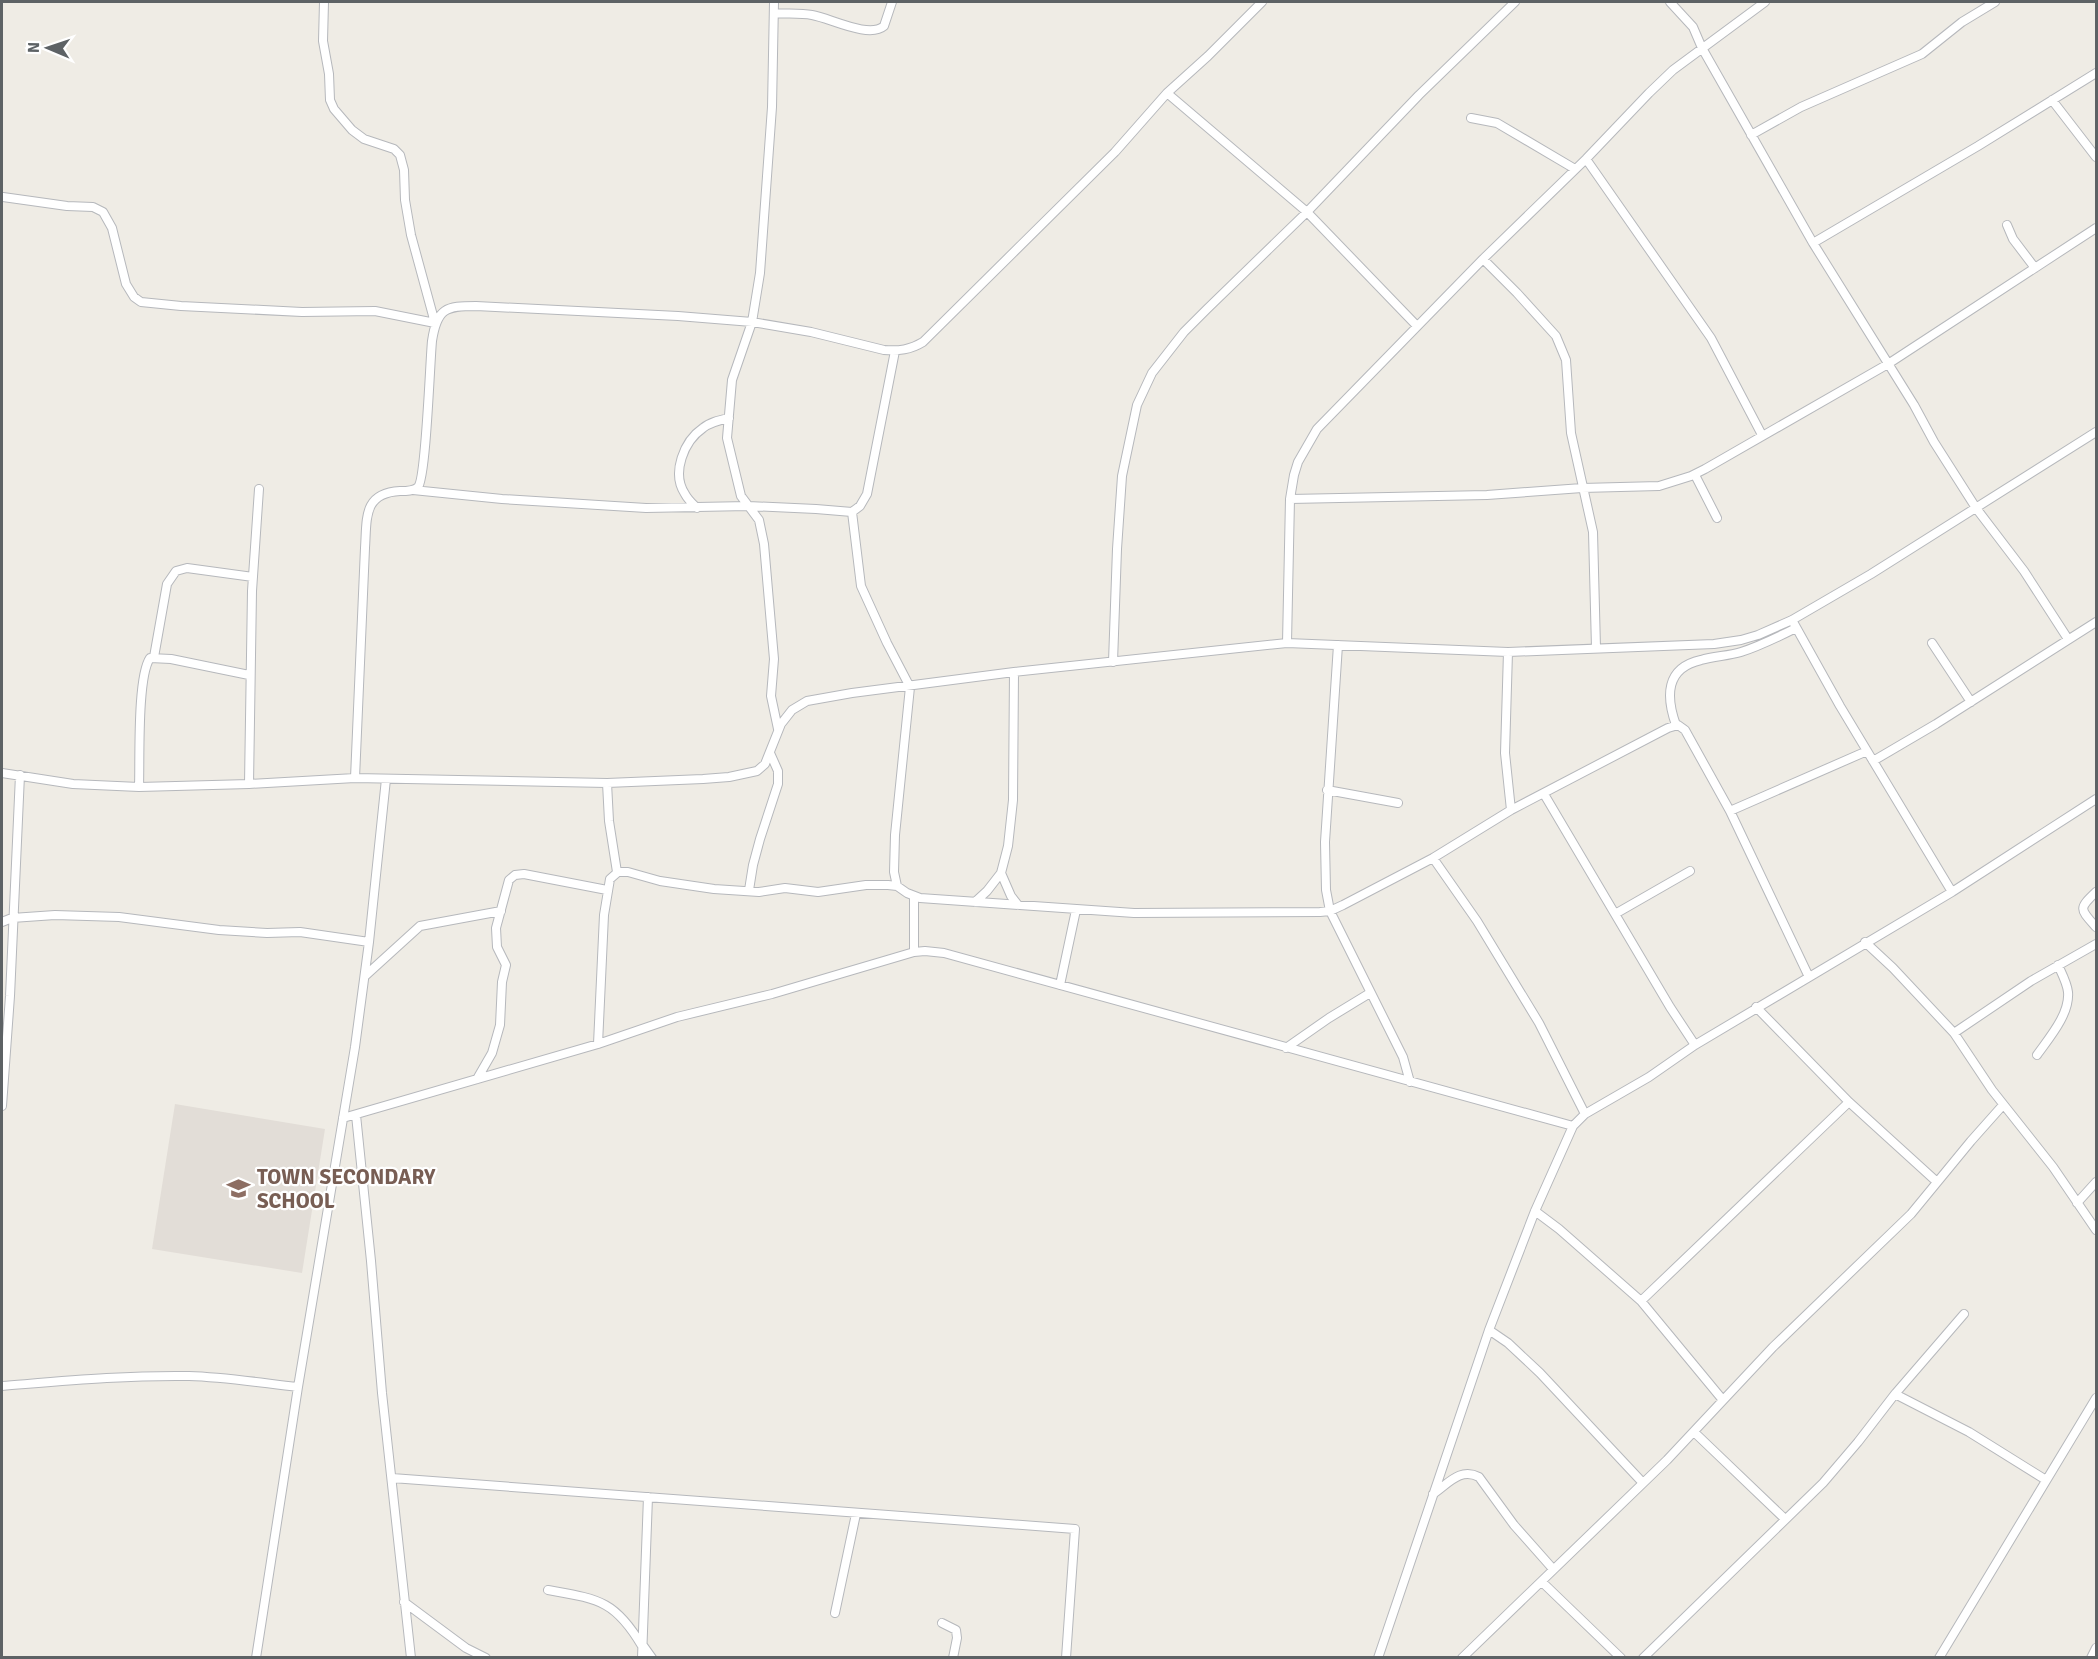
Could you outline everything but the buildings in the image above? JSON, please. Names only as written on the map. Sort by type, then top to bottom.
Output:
[{"type":"street","points":[[324,2],[323,41],[329,68],[330,100],[334,109],[358,135],[394,149],[400,155],[404,170],[405,201],[411,235],[435,323]]},
{"type":"street","points":[[774,2],[772,107],[762,258],[752,322],[732,380],[727,441],[741,496],[759,520],[764,544],[774,665],[771,696],[778,729]]},
{"type":"street","points":[[774,13],[813,15],[859,29],[874,31],[884,26],[892,2]]},
{"type":"street","points":[[413,490],[418,486],[421,477],[435,323],[443,311],[459,306],[678,316],[787,327],[895,351],[915,347],[931,334],[1115,152],[1167,93],[1262,2]]},
{"type":"street","points":[[1113,662],[1122,476],[1131,426],[1142,392],[1152,373],[1184,332],[1307,212],[1419,95],[1515,2]]},
{"type":"street","points":[[1670,2],[1693,27],[1702,48],[1813,243],[1976,508],[2024,571],[2068,639]]},
{"type":"street","points":[[1287,643],[1290,499],[1298,462],[1317,429],[1483,258],[1586,159],[1648,93],[1673,70],[1765,2]]},
{"type":"street","points":[[1751,135],[1801,107],[1922,54],[1962,22],[1995,2]]},
{"type":"street","points":[[1813,243],[2097,72]]},
{"type":"street","points":[[1167,93],[1307,212],[1417,326]]},
{"type":"street","points":[[2052,100],[2097,157]]},
{"type":"street","points":[[1471,118],[1497,123],[1575,169]]},
{"type":"street","points":[[1586,159],[1711,338],[1762,435]]},
{"type":"street","points":[[3,197],[67,206],[93,207],[103,212],[110,221],[126,284],[134,297],[143,302],[302,312],[375,311],[435,323]]},
{"type":"street","points":[[2007,225],[2013,239],[2035,268]]},
{"type":"street","points":[[1290,499],[1487,495],[1582,488],[1659,486],[1695,475],[1888,364],[2097,228]]},
{"type":"street","points":[[1483,258],[1539,316],[1562,346],[1567,366],[1571,433],[1593,532],[1596,648]]},
{"type":"street","points":[[355,778],[366,530],[369,510],[378,496],[384,492],[413,490],[513,500],[646,508],[748,506],[852,512],[860,506],[867,494],[895,351]]},
{"type":"street","points":[[697,508],[682,489],[680,472],[682,457],[688,443],[700,429],[729,418]]},
{"type":"street","points":[[2,773],[98,786],[139,787],[355,778],[505,779],[607,783],[703,779],[748,774],[761,768],[770,753],[778,729],[789,714],[807,701],[852,693],[1014,672],[1287,643],[1508,652],[1714,644],[1741,640],[1792,620],[1871,574],[2097,432]]},
{"type":"street","points":[[1695,475],[1717,518]]},
{"type":"street","points":[[249,784],[249,675],[259,489]]},
{"type":"street","points":[[852,512],[861,586],[886,643],[910,687],[895,834],[894,872],[897,886]]},
{"type":"street","points":[[154,657],[166,584],[176,571],[187,568],[253,577]]},
{"type":"street","points":[[1792,620],[1952,892]]},
{"type":"street","points":[[1873,760],[1971,702],[2097,622]]},
{"type":"street","points":[[1796,628],[1740,652],[1690,663],[1675,675],[1670,687],[1670,706],[1676,725],[1685,730],[1730,811],[1809,977]]},
{"type":"street","points":[[1932,643],[1971,702]]},
{"type":"street","points":[[1338,645],[1327,790],[1326,890],[1330,911],[1403,1057],[1410,1082]]},
{"type":"street","points":[[1508,652],[1505,753],[1511,810]]},
{"type":"street","points":[[139,787],[143,682],[150,658],[186,662],[249,675]]},
{"type":"street","points":[[975,902],[1001,873],[1008,846],[1013,800],[1014,672]]},
{"type":"street","points":[[598,1044],[601,950],[607,890],[610,879],[617,872],[628,872],[660,881],[714,889],[749,891],[788,888],[818,892],[866,885],[897,886],[914,896],[1076,910],[1263,914],[1330,911],[1433,858],[1511,810],[1676,725]]},
{"type":"street","points":[[1730,811],[1867,751]]},
{"type":"street","points":[[749,891],[760,839],[778,784],[778,771],[770,753]]},
{"type":"street","points":[[2,1106],[10,996],[20,775]]},
{"type":"street","points":[[256,1658],[343,1118],[369,942],[386,779]]},
{"type":"street","points":[[607,783],[609,821],[617,872]]},
{"type":"street","points":[[1327,790],[1398,803]]},
{"type":"street","points":[[1544,794],[1670,1007],[1695,1045]]},
{"type":"street","points":[[1378,1658],[1489,1330],[1534,1211],[1573,1126],[1585,1114],[1649,1077],[1695,1045],[1952,892],[2097,799]]},
{"type":"street","points":[[1433,858],[1477,921],[1523,1001],[1539,1023],[1585,1114]]},
{"type":"street","points":[[1616,914],[1690,872]]},
{"type":"street","points":[[1001,873],[1018,905]]},
{"type":"street","points":[[477,1079],[492,1053],[500,1025],[502,982],[506,965],[498,950],[496,924],[511,877],[517,874],[607,890]]},
{"type":"street","points":[[2097,892],[2082,908],[2083,913],[2097,927]]},
{"type":"street","points":[[914,896],[914,952]]},
{"type":"street","points":[[1060,985],[1076,910]]},
{"type":"street","points":[[364,976],[420,926],[501,911]]},
{"type":"street","points":[[2,922],[12,918],[55,915],[119,916],[219,930],[267,933],[300,932],[369,942]]},
{"type":"street","points":[[1865,942],[1893,968],[1954,1033],[2004,1106],[2053,1167],[2097,1230]]},
{"type":"street","points":[[1954,1033],[1995,1004],[2097,944]]},
{"type":"street","points":[[343,1118],[598,1044],[677,1017],[772,994],[914,952],[925,951],[944,953],[1573,1126]]},
{"type":"street","points":[[2037,1055],[2057,1026],[2068,996],[2058,965]]},
{"type":"street","points":[[1286,1048],[1370,993]]},
{"type":"street","points":[[1756,1007],[1849,1102],[1937,1182]]},
{"type":"street","points":[[1641,1301],[1849,1102]]},
{"type":"street","points":[[1462,1658],[1694,1432],[1722,1399],[1773,1347],[1911,1214],[2004,1106]]},
{"type":"street","points":[[356,1115],[371,1261],[381,1393],[411,1658]]},
{"type":"street","points":[[2077,1203],[2097,1182]]},
{"type":"street","points":[[1534,1211],[1559,1228],[1641,1301],[1722,1399]]},
{"type":"street","points":[[1643,1658],[1823,1483],[1964,1314]]},
{"type":"street","points":[[1489,1330],[1508,1343],[1540,1372],[1642,1483]]},
{"type":"street","points":[[2,1386],[78,1379],[170,1376],[218,1378],[298,1387]]},
{"type":"street","points":[[1895,1394],[1969,1432],[2046,1480]]},
{"type":"street","points":[[1940,1658],[2097,1398]]},
{"type":"street","points":[[1694,1432],[1785,1519]]},
{"type":"street","points":[[1433,1494],[1463,1473],[1471,1473],[1479,1477],[1514,1525],[1553,1569]]},
{"type":"street","points":[[392,1478],[1075,1529],[1066,1658]]},
{"type":"street","points":[[642,1658],[648,1497]]},
{"type":"street","points":[[835,1613],[856,1514]]},
{"type":"street","points":[[1542,1582],[1621,1658]]},
{"type":"street","points":[[548,1590],[591,1599],[610,1606],[626,1621],[652,1658]]},
{"type":"street","points":[[404,1602],[466,1648],[486,1658]]},
{"type":"street","points":[[942,1623],[956,1630],[957,1638],[953,1658]]},
{"type":"street","points":[[2091,1658],[2097,1648]]},
{"type":"shaded area","name":"TOWN SECONDARY SCHOOL","points":[[175,1104],[325,1129],[302,1273],[152,1249]]},
{"type":"place","name":"TOWN SECONDARY SCHOOL","points":[[239,1189]]}]
